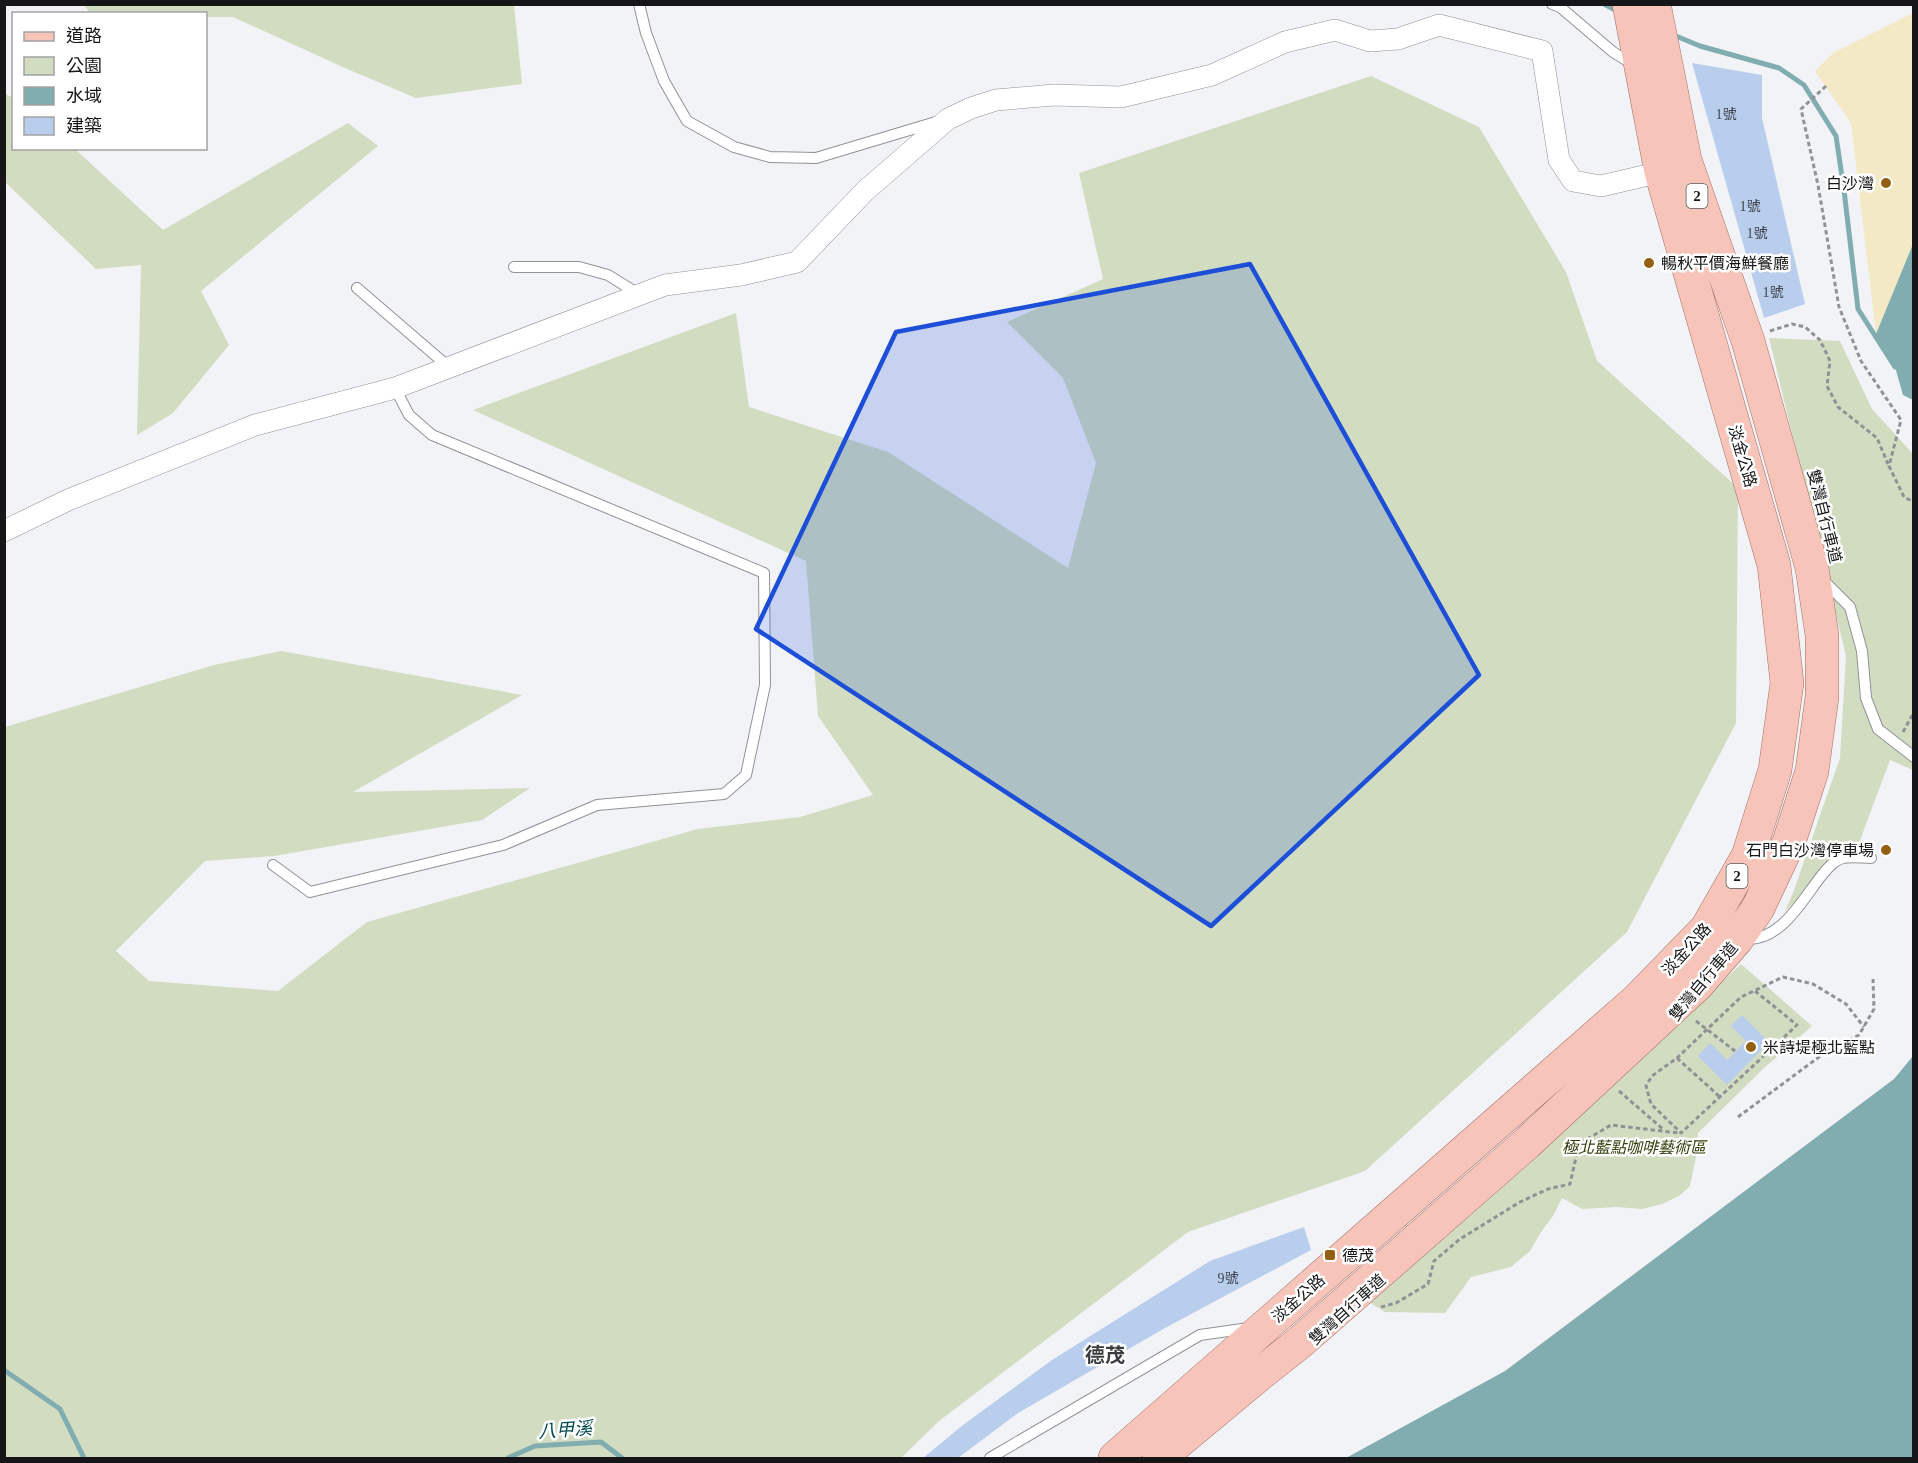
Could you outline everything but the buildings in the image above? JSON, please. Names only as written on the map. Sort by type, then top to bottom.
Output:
[{"type":"main road","name":"2","points":[[1629,4],[1654,70]]},
{"type":"main road","name":"2","points":[[1654,4],[1654,70]]},
{"type":"main road","name":"淡金公路","points":[[1159,1458],[1260,1374],[1282,1335],[1637,1000],[1707,928],[1748,856],[1774,770],[1787,683],[1774,565],[1673,166],[1654,70]]},
{"type":"main road","name":"淡金公路","points":[[1115,1458],[1282,1335],[1526,1144],[1697,985],[1737,939],[1758,908],[1789,842],[1812,771],[1822,697],[1822,634],[1812,568],[1748,341],[1673,166]]},
{"type":"street","points":[[4,531],[68,500],[255,425],[395,388],[665,285],[741,275],[797,262],[865,191],[948,119],[996,100],[1054,95],[1121,97],[1212,75],[1285,42],[1335,30],[1370,41],[1398,39],[1439,25],[1542,51],[1559,160],[1573,181],[1601,186],[1673,166]]},
{"type":"lane","points":[[639,4],[646,33],[664,81],[687,121],[734,147],[770,157],[816,158],[948,119]]},
{"type":"lane","points":[[1552,4],[1560,7],[1613,52],[1654,70]]},
{"type":"lane","points":[[514,267],[579,267],[608,275],[640,295]]},
{"type":"lane","points":[[357,288],[450,368]]},
{"type":"lane","points":[[273,865],[310,892],[503,845],[597,805],[724,794],[746,775],[765,685],[764,573],[432,435],[409,415],[395,388]]},
{"type":"lane","points":[[1812,568],[1850,607],[1862,651],[1866,698],[1878,729],[1914,758]]},
{"type":"lane","points":[[1737,939],[1756,940],[1777,928],[1792,915],[1831,865],[1842,858],[1871,858]]},
{"type":"lane","points":[[990,1458],[1200,1335],[1282,1335]]},
{"type":"path","points":[[1826,86],[1801,109],[1818,185],[1839,308],[1861,361],[1901,420],[1889,466]]},
{"type":"path","points":[[1761,334],[1792,324],[1805,327],[1820,340],[1830,361],[1827,386],[1838,407],[1877,438],[1904,497],[1914,502]]},
{"type":"path","points":[[1896,744],[1914,712]]},
{"type":"path","points":[[1681,1133],[1651,1104],[1646,1086],[1652,1076],[1677,1058],[1742,997],[1783,977],[1813,984],[1846,1004],[1864,1027]]},
{"type":"path","points":[[1738,1117],[1827,1051],[1859,1035],[1874,1009],[1873,979]]},
{"type":"path","points":[[1681,1133],[1797,1025],[1755,991]]},
{"type":"path","points":[[1692,1017],[1735,1052]]},
{"type":"path","points":[[1677,1058],[1720,1096]]},
{"type":"path","points":[[1616,1088],[1666,1131]]},
{"type":"path","points":[[1378,1307],[1396,1303],[1428,1284],[1434,1261],[1460,1239],[1520,1202],[1548,1189],[1570,1184],[1579,1144],[1611,1125],[1681,1133]]},
{"type":"highlighted area","points":[[1250,264],[1479,675],[1211,926],[756,629],[896,332]]},
{"type":"green space","points":[[84,5],[514,5],[522,84],[416,98],[233,17],[207,17],[207,12],[89,12]]},
{"type":"green space","points":[[1371,76],[1479,127],[1566,272],[1597,361],[1738,488],[1736,723],[1627,932],[1365,1171],[1188,1232],[939,1421],[901,1458],[5,1458],[5,727],[214,665],[281,651],[522,695],[353,792],[530,788],[482,820],[274,856],[205,861],[116,951],[149,981],[278,991],[367,922],[698,829],[800,817],[873,795],[818,716],[806,561],[473,410],[736,313],[749,407],[888,452],[1068,568],[1096,463],[1063,378],[1007,322],[1103,279],[1079,173]]},
{"type":"green space","points":[[4,93],[12,97],[12,150],[76,150],[163,230],[348,123],[378,146],[201,291],[229,345],[173,413],[137,435],[141,265],[96,269],[5,182]]},
{"type":"green space","points":[[1769,338],[1840,341],[1872,409],[1914,455],[1913,770],[1890,760],[1859,843],[1785,911],[1840,758],[1846,656]]},
{"type":"green space","name":"極北藍點咖啡藝術區","points":[[1741,964],[1812,1026],[1764,1068],[1698,1133],[1697,1152],[1690,1186],[1679,1196],[1662,1204],[1642,1209],[1616,1207],[1582,1209],[1562,1198],[1530,1251],[1511,1267],[1471,1277],[1445,1313],[1385,1312],[1369,1302],[1614,1084]]},
{"type":"sand","name":"白沙灣","points":[[1913,13],[1913,244],[1876,334],[1851,123],[1815,71],[1833,53]]},
{"type":"water","points":[[1913,244],[1913,400],[1903,395],[1895,367],[1876,334]]},
{"type":"water","points":[[1913,1056],[1913,1458],[1346,1458],[1505,1371],[1894,1079]]},
{"type":"waterway","points":[[1604,4],[1619,12]]},
{"type":"waterway","points":[[1671,34],[1700,46],[1779,68],[1804,85],[1836,136],[1858,309],[1895,367]]},
{"type":"waterway","name":"八甲溪","points":[[4,1370],[60,1409],[84,1458]]},
{"type":"waterway","name":"八甲溪","points":[[508,1458],[535,1446],[601,1442],[622,1458]]},
{"type":"place","name":"白沙灣","points":[[1886,183]]},
{"type":"place","name":"暢秋平價海鮮餐廳","points":[[1649,263]]},
{"type":"place","name":"石門白沙灣停車場","points":[[1886,850]]},
{"type":"place","name":"米詩堤極北藍點","points":[[1751,1047]]},
{"type":"place","name":"德茂","points":[[1330,1255]]},
{"type":"district","name":"德茂","points":[[1105,1355]]}]
